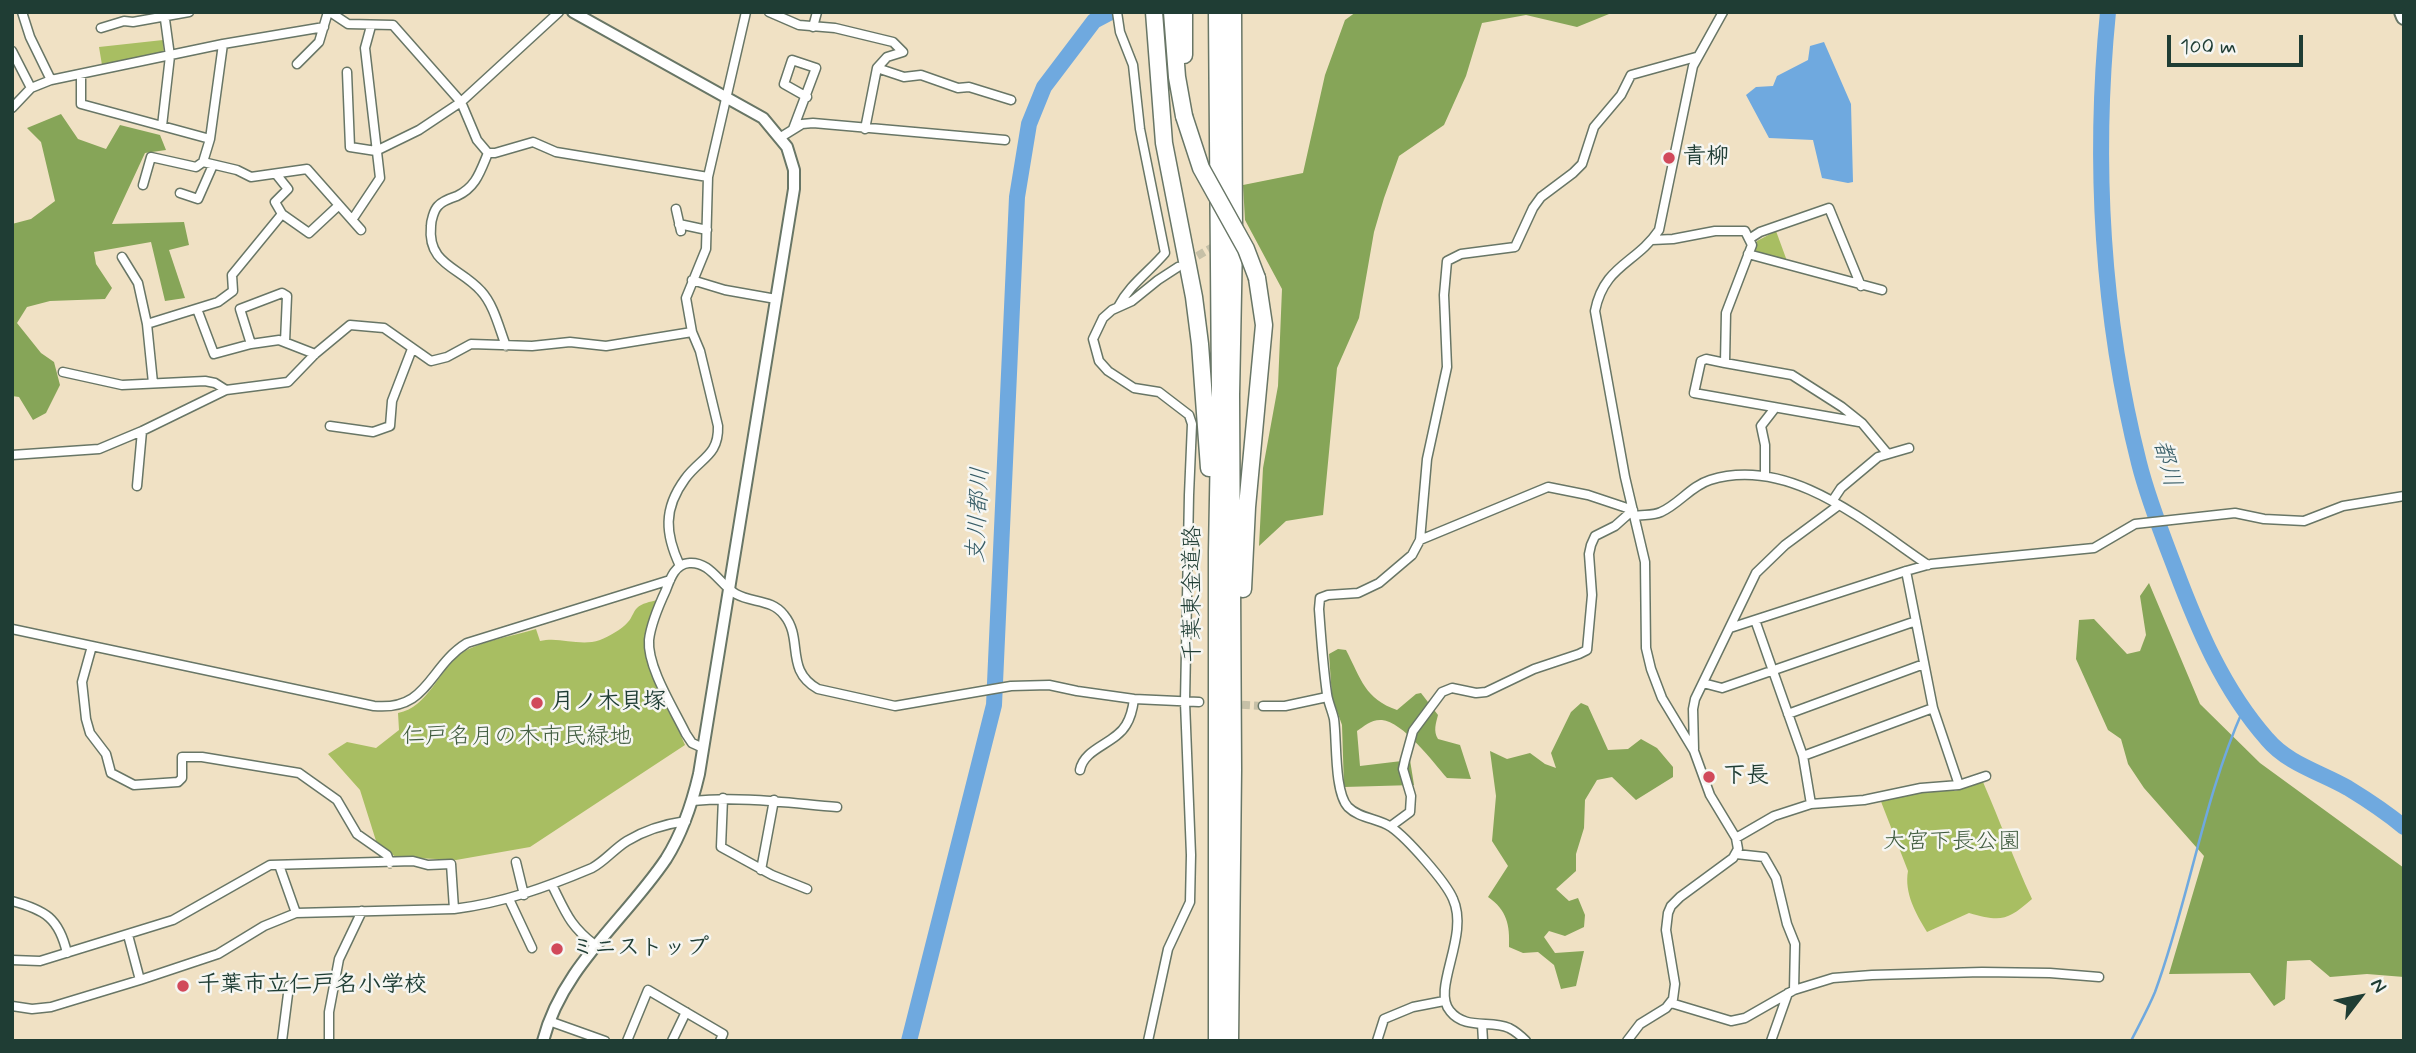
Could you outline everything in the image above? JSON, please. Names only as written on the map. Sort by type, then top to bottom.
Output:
[{"type":"highway","points":[[1172,12],[1177,77],[1184,116],[1201,168],[1246,249],[1257,278],[1264,325],[1247,507],[1241,714],[1233,770]]},
{"type":"highway","points":[[1184,12],[1184,116]]},
{"type":"highway","points":[[1208,12],[1212,124],[1217,147]]},
{"type":"highway","points":[[1217,12],[1217,147]]},
{"type":"highway","points":[[1230,1041],[1233,770],[1233,12]]},
{"type":"highway","points":[[2402,12],[2404,17]]},
{"type":"highway","points":[[1154,19],[1164,143],[1194,297],[1200,344],[1211,506],[1217,552]]},
{"type":"highway","name":"千葉東金道路","points":[[1217,147],[1220,391],[1217,552],[1217,1041]]},
{"type":"street","points":[[22,12],[30,37],[51,80]]},
{"type":"street","points":[[101,28],[124,20],[133,22],[189,12]]},
{"type":"street","points":[[297,64],[319,42],[329,12],[348,24],[393,25],[461,102],[477,140],[488,153]]},
{"type":"street","points":[[347,72],[350,147],[376,151],[419,130],[461,102],[559,12]]},
{"type":"street","points":[[543,1041],[559,998],[595,945],[665,860],[686,821],[692,801],[703,748],[794,189],[792,160],[781,137],[763,118],[586,16],[573,12]]},
{"type":"street","points":[[680,566],[668,533],[668,513],[685,478],[712,452],[719,435],[700,351],[692,332],[686,298],[706,249],[708,177],[746,12]]},
{"type":"street","points":[[769,12],[799,25],[835,28],[893,42],[903,52],[887,57],[877,68],[865,129]]},
{"type":"street","points":[[813,27],[817,12]]},
{"type":"street","points":[[1117,12],[1120,32],[1133,65],[1140,130],[1165,253],[1133,283],[1118,307]]},
{"type":"street","points":[[1627,1041],[1640,1024],[1671,1003],[1675,984],[1666,930],[1668,913],[1680,897],[1737,854],[1738,844],[1710,795],[1694,751],[1662,698],[1651,669],[1646,648],[1647,581],[1595,311],[1601,290],[1608,278],[1652,240],[1659,230],[1696,57],[1723,12]]},
{"type":"street","points":[[162,126],[170,56],[165,15]]},
{"type":"street","points":[[352,220],[380,178],[365,48],[371,26]]},
{"type":"street","points":[[12,108],[31,88],[51,80],[223,44],[324,27]]},
{"type":"street","points":[[180,193],[198,199],[208,163],[223,44]]},
{"type":"street","points":[[12,51],[31,88]]},
{"type":"street","points":[[1526,1041],[1512,1029],[1460,1020],[1447,1009],[1444,992],[1459,929],[1457,908],[1437,874],[1391,827],[1360,816],[1350,809],[1342,798],[1333,716],[1327,696],[1320,598],[1358,593],[1379,583],[1412,555],[1420,540],[1427,459],[1447,367],[1444,295],[1447,261],[1461,254],[1515,247],[1541,197],[1582,164],[1594,127],[1621,95],[1631,75],[1696,57]]},
{"type":"street","points":[[793,129],[807,97],[816,68],[792,60],[784,84],[807,97]]},
{"type":"street","points":[[877,68],[904,77],[920,75],[958,88],[969,87],[1011,100]]},
{"type":"street","points":[[81,75],[80,104],[211,139]]},
{"type":"street","points":[[781,137],[802,124],[813,123],[1005,140]]},
{"type":"street","points":[[488,153],[533,142],[556,152],[708,177]]},
{"type":"street","points":[[488,153],[477,179],[470,188],[437,206],[431,222],[430,237],[432,248],[438,257],[482,291],[491,306],[506,346]]},
{"type":"street","points":[[143,185],[151,157],[196,167],[208,163],[237,170],[251,177],[307,169],[360,230]]},
{"type":"street","points":[[276,174],[288,188],[275,202],[282,214],[309,233],[338,206]]},
{"type":"street","points":[[1749,239],[1760,232],[1829,208],[1861,286]]},
{"type":"street","points":[[676,209],[680,227],[707,230]]},
{"type":"street","points":[[147,324],[219,302],[233,291],[232,275],[282,214]]},
{"type":"street","points":[[1652,240],[1715,231],[1745,231],[1752,245],[1726,313],[1725,363]]},
{"type":"street","points":[[1748,254],[1882,290]]},
{"type":"street","points":[[122,257],[138,283],[147,324],[153,383]]},
{"type":"street","points":[[1147,1041],[1168,949],[1190,902],[1191,855],[1185,702],[1191,419],[1159,392],[1134,388],[1122,382],[1099,361],[1093,339],[1103,318],[1132,301],[1178,267]]},
{"type":"street","points":[[692,280],[725,290],[776,299]]},
{"type":"street","points":[[251,344],[240,309],[282,293],[287,296],[285,342]]},
{"type":"street","points":[[197,309],[214,354],[279,340],[315,354]]},
{"type":"street","points":[[12,455],[99,449],[142,432],[226,390],[288,382],[315,354],[350,325],[383,328],[431,361],[437,361],[471,344],[532,346],[570,342],[606,346],[692,332]]},
{"type":"street","points":[[330,426],[373,432],[390,426],[392,401],[412,349]]},
{"type":"street","points":[[1862,423],[1694,393],[1701,361],[1706,359],[1792,375],[1862,423],[1887,453]]},
{"type":"street","points":[[63,372],[122,385],[205,381],[215,383],[226,390]]},
{"type":"street","points":[[1765,476],[1765,445],[1761,426],[1775,408]]},
{"type":"street","points":[[137,486],[142,432]]},
{"type":"street","points":[[1694,751],[1693,709],[1748,587],[1764,563],[1836,502],[1841,488],[1878,457],[1909,448]]},
{"type":"street","points":[[1420,540],[1548,487],[1588,495],[1634,513],[1657,514],[1708,481],[1750,474],[1789,482],[1836,502],[1928,565]]},
{"type":"street","points":[[1730,628],[1928,565],[2094,548],[2135,524],[2235,513],[2264,519],[2304,521],[2343,506],[2404,496]]},
{"type":"street","points":[[1391,827],[1410,812],[1411,796],[1403,769],[1413,731],[1442,692],[1452,688],[1476,693],[1486,692],[1535,669],[1587,650],[1592,595],[1589,554],[1591,545],[1595,536],[1634,513]]},
{"type":"street","points":[[703,748],[692,743],[686,734],[651,657],[649,640],[652,625],[670,580],[680,566],[688,563],[708,568],[738,595],[777,607],[791,626],[801,675],[818,689],[895,706],[1011,686],[1049,685],[1134,699],[1199,702]]},
{"type":"street","points":[[1906,570],[1933,708],[1959,785]]},
{"type":"street","points":[[12,629],[374,706],[392,706],[414,699],[446,659],[467,643],[670,580]]},
{"type":"street","points":[[1755,620],[1803,756],[1811,804]]},
{"type":"street","points":[[1703,683],[1722,688],[1916,621]]},
{"type":"street","points":[[92,646],[82,682],[86,719],[90,733],[106,754],[111,773],[134,785],[178,782],[182,778],[182,757],[202,757],[299,773],[337,800],[357,834],[387,855],[390,863]]},
{"type":"street","points":[[1788,714],[1924,664]]},
{"type":"street","points":[[1263,706],[1285,706],[1327,696]]},
{"type":"street","points":[[1080,770],[1084,758],[1107,744],[1126,726],[1134,699]]},
{"type":"street","points":[[1803,756],[1933,708]]},
{"type":"street","points":[[1736,838],[1774,816],[1811,804],[1864,800],[1921,788],[1959,785],[1986,776]]},
{"type":"street","points":[[692,801],[723,798],[774,800],[836,807]]},
{"type":"street","points":[[723,798],[721,847],[761,870],[807,889]]},
{"type":"street","points":[[761,870],[774,800]]},
{"type":"street","points":[[12,1006],[32,1009],[51,1007],[140,980],[218,954],[264,926],[296,913],[454,909],[524,895],[601,864],[626,841],[663,824],[686,821]]},
{"type":"street","points":[[1737,854],[1764,857],[1776,878],[1787,924],[1795,944],[1791,992],[1771,1041]]},
{"type":"street","points":[[12,960],[40,961],[173,920],[270,865],[413,861],[428,865],[451,864],[454,909]]},
{"type":"street","points":[[516,862],[524,895]]},
{"type":"street","points":[[279,865],[296,913]]},
{"type":"street","points":[[552,885],[570,923],[595,945]]},
{"type":"street","points":[[509,899],[532,948]]},
{"type":"street","points":[[12,901],[39,908],[53,922],[63,938],[67,953]]},
{"type":"street","points":[[329,1041],[329,1012],[339,959],[362,911]]},
{"type":"street","points":[[128,935],[140,980]]},
{"type":"street","points":[[1671,1003],[1731,1021],[1745,1018],[1791,992],[1833,978],[1982,972],[2099,977]]},
{"type":"street","points":[[282,1041],[289,986]]},
{"type":"street","points":[[627,1041],[648,990],[723,1034],[720,1041]]},
{"type":"street","points":[[1377,1041],[1384,1019],[1413,1007],[1444,1000]]},
{"type":"street","points":[[672,1041],[686,1012]]},
{"type":"street","points":[[549,1021],[606,1041]]},
{"type":"street","points":[[1482,1024],[1483,1041]]},
{"type":"green space","points":[[1356,12],[1614,12],[1577,27],[1526,15],[1482,23],[1466,76],[1444,125],[1399,156],[1384,198],[1374,232],[1359,318],[1337,368],[1323,515],[1286,521],[1259,546],[1263,468],[1278,386],[1282,289],[1245,220],[1243,185],[1303,173],[1325,75],[1345,20]]},
{"type":"green space","points":[[163,40],[164,54],[102,65],[99,47]]},
{"type":"green space","points":[[61,114],[78,139],[106,149],[120,125],[160,135],[166,150],[145,153],[112,224],[184,222],[189,245],[169,250],[185,298],[165,301],[151,242],[94,252],[96,264],[112,288],[105,299],[50,301],[27,307],[17,323],[41,353],[54,362],[60,385],[46,413],[33,420],[19,397],[12,396],[12,224],[31,219],[55,201],[41,142],[27,128]]},
{"type":"green space","points":[[1776,231],[1787,261],[1757,253],[1753,247],[1757,241]]},
{"type":"green space","points":[[2149,583],[2200,704],[2260,763],[2404,868],[2404,977],[2367,974],[2330,977],[2310,960],[2287,961],[2285,999],[2274,1006],[2250,973],[2169,974],[2204,856],[2144,788],[2128,764],[2121,739],[2108,730],[2076,659],[2079,620],[2094,619],[2127,654],[2140,651],[2146,635],[2140,596]]},
{"type":"green space","name":"仁戸名月の木市民緑地","points":[[657,600],[647,634],[646,656],[685,745],[530,847],[456,860],[396,857],[377,844],[360,790],[328,754],[347,742],[376,748],[399,730],[398,713],[409,709],[426,696],[454,660],[469,649],[536,629],[540,641],[600,640],[625,625],[639,606]]},
{"type":"green space","points":[[1338,649],[1346,650],[1365,687],[1386,705],[1397,710],[1421,693],[1438,715],[1436,736],[1438,739],[1460,745],[1471,779],[1447,778],[1399,727],[1378,720],[1357,731],[1360,766],[1410,760],[1414,785],[1344,787],[1342,725],[1332,697],[1329,654]]},
{"type":"green space","points":[[1581,703],[1588,706],[1608,750],[1628,749],[1641,739],[1657,748],[1673,767],[1673,777],[1636,800],[1612,777],[1597,780],[1585,800],[1584,828],[1576,854],[1576,871],[1556,889],[1569,901],[1578,898],[1585,915],[1584,927],[1565,936],[1549,931],[1544,937],[1555,953],[1584,951],[1576,986],[1561,989],[1554,965],[1538,952],[1523,953],[1509,947],[1506,919],[1499,907],[1488,897],[1508,866],[1492,841],[1496,796],[1490,751],[1507,759],[1530,753],[1556,768],[1551,753],[1571,712]]},
{"type":"green space","name":"大宮下長公園","points":[[1983,782],[2032,899],[2016,912],[2003,918],[1969,913],[1927,932],[1912,903],[1908,871],[1880,799],[1918,790],[1955,791]]},
{"type":"water","points":[[1824,42],[1851,104],[1853,182],[1848,183],[1822,178],[1813,140],[1769,138],[1746,95],[1756,87],[1773,86],[1777,76],[1808,60],[1810,46]]},
{"type":"waterway","name":"支川都川","points":[[909,1041],[994,705],[1017,197],[1029,124],[1044,87],[1094,21],[1111,12]]},
{"type":"waterway","name":"都川","points":[[2108,12],[2101,125],[2101,182],[2109,296],[2126,408],[2155,516],[2213,658],[2251,720],[2275,748],[2285,755],[2348,788],[2404,827]]},
{"type":"waterway","points":[[2131,1041],[2155,992],[2167,957],[2217,779],[2243,710]]},
{"type":"tunnel","points":[[1187,262],[1218,244]]},
{"type":"tunnel","points":[[1230,704],[1263,706]]},
{"type":"place","name":"青柳","points":[[1669,158]]},
{"type":"place","name":"月ノ木貝塚","points":[[537,703]]},
{"type":"place","name":"下長","points":[[1709,777]]},
{"type":"place","name":"ミニストップ","points":[[557,949]]},
{"type":"place","name":"千葉市立仁戸名小学校","points":[[183,986]]}]
